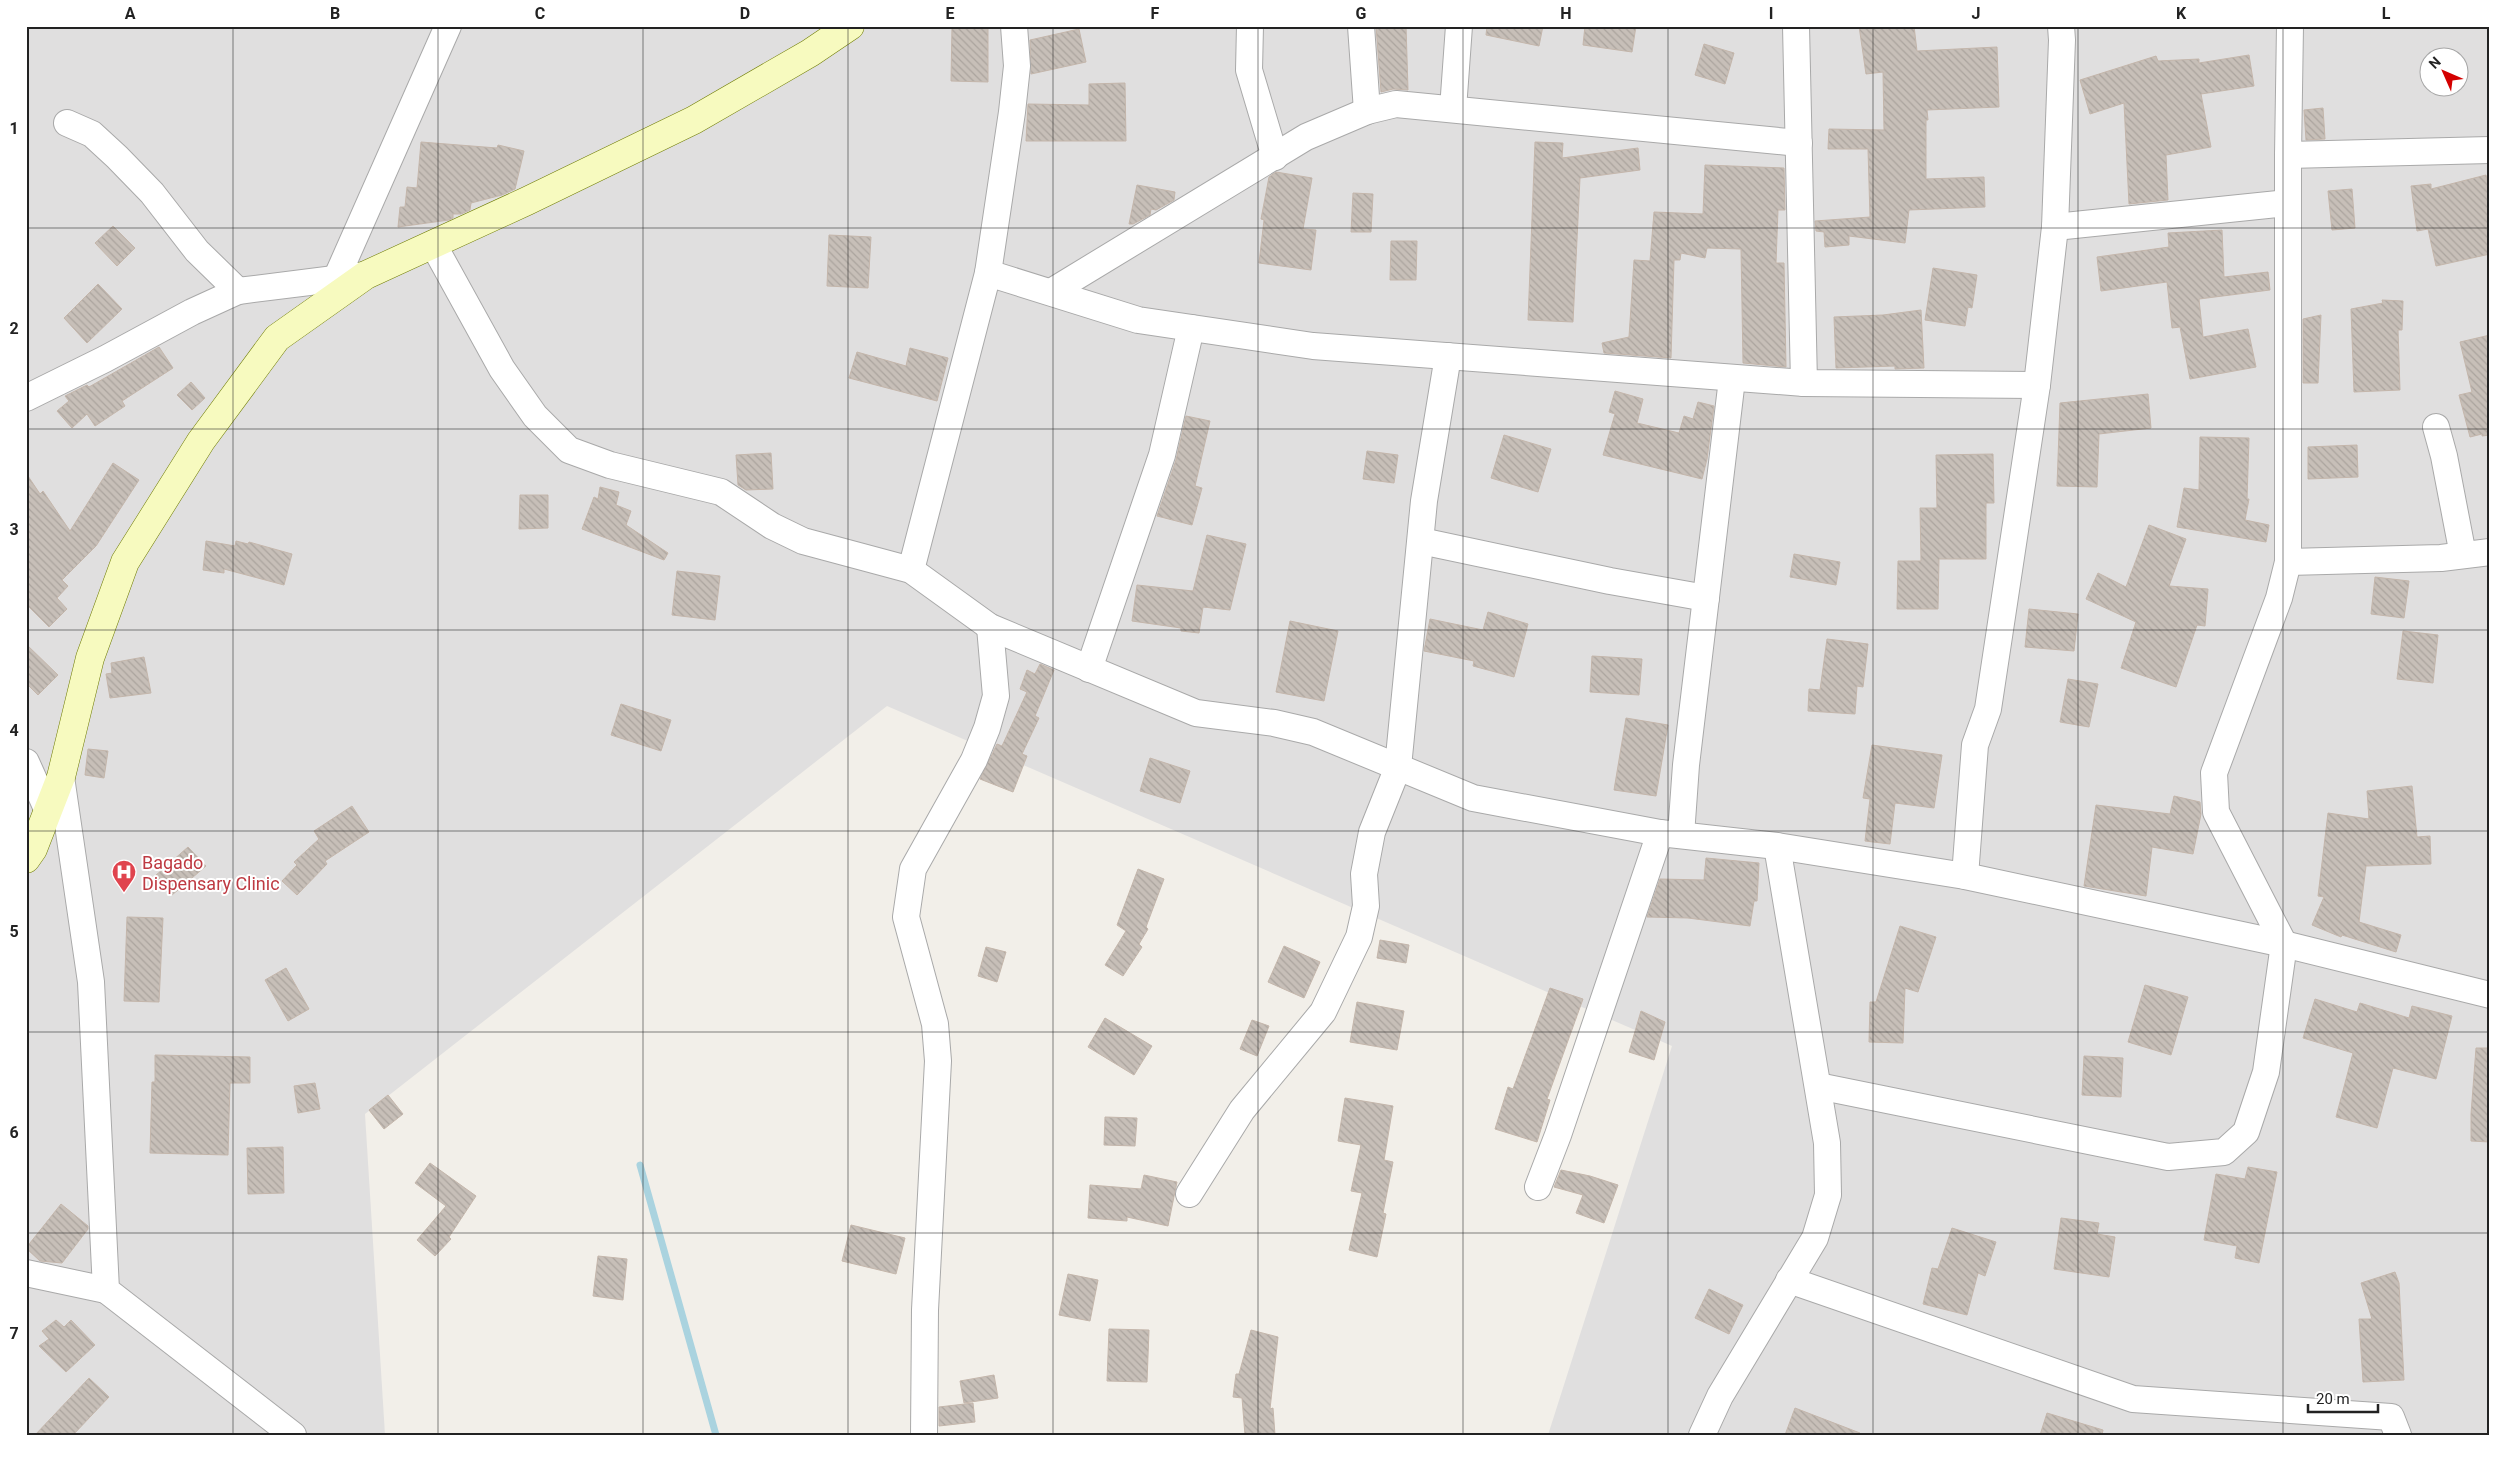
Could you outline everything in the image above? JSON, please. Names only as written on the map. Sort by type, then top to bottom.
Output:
[{"type":"street","points":[[336,279],[448,26]]},
{"type":"street","points":[[26,859],[33,849],[61,778],[90,658],[125,562],[201,441],[277,338],[366,275],[694,120],[810,53],[850,26]]},
{"type":"street","points":[[911,570],[988,272],[1017,66],[1014,26]]},
{"type":"street","points":[[1250,26],[1249,70],[1275,156]]},
{"type":"street","points":[[1362,26],[1367,111]]},
{"type":"street","points":[[1453,109],[1459,26]]},
{"type":"street","points":[[1796,26],[1804,383]]},
{"type":"street","points":[[1965,876],[1975,744],[1988,709],[2037,385],[2055,227],[2062,40],[2060,26]]},
{"type":"street","points":[[1818,1086],[2168,1157],[2224,1152],[2246,1132],[2266,1072],[2284,944],[2216,812],[2214,773],[2279,598],[2288,562],[2288,155],[2290,26]]},
{"type":"street","points":[[1051,292],[1306,138],[1367,111],[1396,104],[1799,143]]},
{"type":"street","points":[[67,123],[92,134],[117,157],[152,193],[197,251],[238,291]]},
{"type":"street","points":[[2288,155],[2490,150]]},
{"type":"street","points":[[2055,227],[2288,203]]},
{"type":"street","points":[[433,244],[502,368],[535,416],[569,450],[610,466],[721,492],[772,526],[803,541],[911,570],[990,627],[1196,713],[1274,723],[1313,732],[1473,798],[1670,834],[1777,846],[1965,876],[2284,944],[2490,995]]},
{"type":"street","points":[[988,272],[1138,320],[1313,346],[1448,356],[1730,390],[1759,380],[1804,383],[2037,385]]},
{"type":"street","points":[[26,398],[106,359],[192,312],[238,291],[366,275]]},
{"type":"street","points":[[1089,668],[1162,455],[1191,328]]},
{"type":"street","points":[[1189,1194],[1242,1110],[1323,1012],[1359,937],[1366,906],[1364,874],[1372,832],[1398,767],[1424,501],[1448,356]]},
{"type":"street","points":[[1538,1187],[1670,834],[1686,765],[1730,390]]},
{"type":"street","points":[[2436,427],[2444,456],[2463,555]]},
{"type":"street","points":[[1421,541],[1610,581],[1706,598]]},
{"type":"street","points":[[2288,562],[2441,558],[2490,552]]},
{"type":"street","points":[[924,1435],[925,1310],[938,1060],[935,1024],[906,917],[913,869],[974,760],[987,728],[996,696],[990,627]]},
{"type":"street","points":[[26,762],[48,811]]},
{"type":"street","points":[[61,778],[91,982],[106,1290]]},
{"type":"street","points":[[1702,1435],[1720,1396],[1814,1238],[1828,1195],[1827,1143],[1777,846]]},
{"type":"street","points":[[26,1273],[106,1290],[293,1435]]},
{"type":"street","points":[[1789,1280],[2133,1399],[2392,1417],[2398,1435]]},
{"type":"shaded area","points":[[26,26],[2490,26],[2490,1435],[1548,1435],[1672,1046],[887,706],[365,1114],[385,1435],[26,1435]]},
{"type":"building","points":[[952,26],[988,26],[988,82],[951,81]]},
{"type":"building","points":[[1376,26],[1406,26],[1408,90],[1393,89],[1381,92]]},
{"type":"building","points":[[1487,26],[1543,26],[1539,46],[1486,35]]},
{"type":"building","points":[[1585,26],[1636,26],[1632,52],[1583,45]]},
{"type":"building","points":[[1859,26],[1914,26],[1917,51],[1997,47],[1999,107],[1927,110],[1928,120],[1926,120],[1926,179],[1984,177],[1985,207],[1909,210],[1905,243],[1849,236],[1849,245],[1825,247],[1824,232],[1816,231],[1815,221],[1870,217],[1868,149],[1828,149],[1829,129],[1884,130],[1883,72],[1866,74]]},
{"type":"building","points":[[1079,29],[1086,62],[1031,74],[1030,40]]},
{"type":"building","points":[[1704,44],[1734,53],[1725,84],[1695,75]]},
{"type":"building","points":[[2249,55],[2254,86],[2201,94],[2211,147],[2166,155],[2168,200],[2129,204],[2124,103],[2090,114],[2080,80],[2156,56],[2158,61],[2199,59],[2199,63]]},
{"type":"building","points":[[1125,83],[1126,141],[1026,141],[1028,104],[1089,105],[1089,84]]},
{"type":"building","points":[[2323,108],[2325,139],[2306,140],[2304,110]]},
{"type":"building","points":[[421,142],[497,148],[498,145],[524,151],[515,189],[502,195],[471,203],[470,210],[461,214],[453,214],[453,218],[449,220],[398,227],[400,207],[405,207],[407,187],[417,188]]},
{"type":"building","points":[[1535,142],[1563,143],[1562,158],[1638,148],[1640,170],[1580,178],[1573,322],[1528,320]]},
{"type":"building","points":[[1705,165],[1784,168],[1785,210],[1778,210],[1776,263],[1784,263],[1786,367],[1743,363],[1741,249],[1707,248],[1705,258],[1681,253],[1680,260],[1674,260],[1671,358],[1604,353],[1602,343],[1629,337],[1634,260],[1650,261],[1654,212],[1703,214]]},
{"type":"building","points":[[1276,172],[1312,178],[1303,229],[1316,230],[1311,270],[1259,263],[1264,220],[1261,219],[1269,177]]},
{"type":"building","points":[[2486,175],[2490,191],[2490,254],[2436,266],[2428,229],[2417,231],[2411,186],[2431,184],[2431,189]]},
{"type":"building","points":[[1137,185],[1175,192],[1174,200],[1156,210],[1151,209],[1150,215],[1133,224],[1129,224]]},
{"type":"building","points":[[2352,189],[2355,228],[2332,230],[2328,191]]},
{"type":"building","points":[[1353,193],[1373,194],[1371,232],[1351,232]]},
{"type":"building","points":[[113,226],[135,248],[117,266],[95,243]]},
{"type":"building","points":[[2222,230],[2224,277],[2268,272],[2270,290],[2199,299],[2203,337],[2248,329],[2256,367],[2190,379],[2180,327],[2172,328],[2167,282],[2101,291],[2097,257],[2169,247],[2168,233]]},
{"type":"building","points":[[829,235],[871,237],[868,288],[827,286]]},
{"type":"building","points":[[1391,241],[1417,241],[1416,280],[1390,280]]},
{"type":"building","points":[[1933,268],[1977,275],[1972,308],[1968,307],[1965,326],[1925,320]]},
{"type":"building","points":[[98,284],[122,309],[87,343],[64,318]]},
{"type":"building","points":[[2382,300],[2403,301],[2402,330],[2398,330],[2400,390],[2354,392],[2351,309],[2383,303]]},
{"type":"building","points":[[1921,310],[1924,368],[1895,369],[1895,366],[1836,368],[1834,317],[1883,315]]},
{"type":"building","points":[[2321,315],[2318,383],[2303,383],[2303,319]]},
{"type":"building","points":[[2490,335],[2490,435],[2482,436],[2482,434],[2470,437],[2459,395],[2472,392],[2460,342]]},
{"type":"building","points":[[159,347],[173,368],[122,401],[125,406],[95,426],[87,414],[72,428],[57,411],[69,401],[65,396],[87,385],[89,387]]},
{"type":"building","points":[[910,348],[948,358],[937,401],[849,378],[857,352],[906,366]]},
{"type":"building","points":[[191,382],[205,398],[192,410],[177,395]]},
{"type":"building","points":[[1615,391],[1643,399],[1637,423],[1679,433],[1684,416],[1693,419],[1698,402],[1714,406],[1707,459],[1702,479],[1603,455],[1615,414],[1609,412]]},
{"type":"building","points":[[2148,394],[2151,428],[2099,434],[2097,487],[2057,486],[2060,403]]},
{"type":"building","points":[[1186,416],[1210,421],[1195,486],[1202,488],[1192,525],[1157,516],[1176,460]]},
{"type":"building","points":[[1504,435],[1551,449],[1538,492],[1491,478]]},
{"type":"building","points":[[2200,437],[2249,438],[2247,499],[2249,499],[2245,520],[2269,525],[2266,542],[2177,527],[2184,488],[2199,490]]},
{"type":"building","points":[[2357,445],[2358,477],[2308,479],[2308,447]]},
{"type":"building","points":[[1367,451],[1398,455],[1394,483],[1363,479]]},
{"type":"building","points":[[771,453],[773,489],[746,490],[738,485],[736,455]]},
{"type":"building","points":[[1993,454],[1994,503],[1986,503],[1986,559],[1939,559],[1938,609],[1897,609],[1898,561],[1921,561],[1920,508],[1937,508],[1936,455]]},
{"type":"building","points":[[113,463],[139,480],[96,546],[62,580],[68,586],[57,598],[67,609],[49,627],[26,604],[26,473],[40,494],[43,491],[70,531]]},
{"type":"building","points":[[600,487],[619,492],[616,505],[631,511],[626,525],[668,553],[664,560],[582,529],[594,497],[598,499]]},
{"type":"building","points":[[520,495],[548,495],[548,528],[519,529]]},
{"type":"building","points":[[2149,525],[2186,539],[2169,586],[2208,589],[2205,626],[2197,625],[2176,687],[2121,668],[2136,622],[2086,599],[2098,573],[2126,587]]},
{"type":"building","points":[[1207,535],[1246,544],[1230,610],[1203,607],[1199,633],[1181,631],[1181,628],[1132,621],[1137,585],[1193,591]]},
{"type":"building","points":[[206,541],[235,546],[236,541],[248,544],[249,542],[292,554],[284,585],[224,569],[224,573],[203,570]]},
{"type":"building","points":[[1794,554],[1840,562],[1836,585],[1790,577]]},
{"type":"building","points":[[677,571],[720,576],[715,620],[672,615]]},
{"type":"building","points":[[2375,577],[2409,581],[2404,618],[2371,614]]},
{"type":"building","points":[[2029,609],[2078,614],[2074,651],[2025,647]]},
{"type":"building","points":[[1488,612],[1528,624],[1514,677],[1473,666],[1474,661],[1424,651],[1430,619],[1483,630]]},
{"type":"building","points":[[1290,621],[1338,631],[1324,701],[1276,692]]},
{"type":"building","points":[[2403,631],[2438,635],[2433,683],[2397,679]]},
{"type":"building","points":[[1827,639],[1868,644],[1863,687],[1857,686],[1855,714],[1808,711],[1809,689],[1820,690]]},
{"type":"building","points":[[26,644],[58,675],[38,695],[26,683]]},
{"type":"building","points":[[1592,656],[1642,659],[1639,695],[1590,692]]},
{"type":"building","points":[[144,657],[151,693],[110,698],[106,674],[112,673],[111,663]]},
{"type":"building","points":[[1040,664],[1054,670],[1035,716],[1039,718],[1022,754],[1027,756],[1013,792],[980,779],[997,744],[1002,746],[1027,692],[1020,689],[1027,670],[1035,674]]},
{"type":"building","points":[[2068,679],[2098,684],[2089,727],[2060,722]]},
{"type":"building","points":[[621,704],[671,720],[661,751],[611,735]]},
{"type":"building","points":[[1626,718],[1668,725],[1656,796],[1614,790]]},
{"type":"building","points":[[1872,745],[1942,755],[1934,808],[1895,803],[1890,844],[1865,841],[1870,799],[1863,798]]},
{"type":"building","points":[[88,749],[108,751],[104,778],[85,775]]},
{"type":"building","points":[[1150,758],[1190,771],[1180,803],[1140,791]]},
{"type":"building","points":[[2412,786],[2417,837],[2430,836],[2431,864],[2366,866],[2359,922],[2401,935],[2396,952],[2342,935],[2341,937],[2312,925],[2324,897],[2318,896],[2328,813],[2369,819],[2367,791]]},
{"type":"building","points":[[2174,796],[2200,802],[2201,814],[2193,854],[2152,847],[2146,896],[2084,886],[2096,805],[2170,814]]},
{"type":"building","points":[[352,806],[369,832],[325,861],[327,864],[297,895],[282,881],[297,865],[294,862],[319,839],[314,831]]},
{"type":"building","points":[[188,847],[206,866],[172,895],[155,876]]},
{"type":"building","points":[[1706,858],[1759,863],[1757,901],[1754,901],[1750,926],[1688,918],[1647,917],[1660,879],[1704,880]]},
{"type":"building","points":[[1138,869],[1164,879],[1146,927],[1148,929],[1139,944],[1142,947],[1123,976],[1105,965],[1126,931],[1117,925]]},
{"type":"building","points":[[127,917],[163,918],[159,1002],[124,1001]]},
{"type":"building","points":[[1900,926],[1936,937],[1918,992],[1905,988],[1903,1043],[1869,1042],[1870,1002],[1876,1002]]},
{"type":"building","points":[[1380,940],[1409,945],[1406,963],[1377,958]]},
{"type":"building","points":[[1284,946],[1320,962],[1304,998],[1268,982]]},
{"type":"building","points":[[986,947],[1006,952],[997,982],[978,976]]},
{"type":"building","points":[[286,968],[309,1009],[288,1021],[265,980]]},
{"type":"building","points":[[2145,985],[2188,997],[2171,1055],[2128,1042]]},
{"type":"building","points":[[1550,988],[1583,999],[1547,1099],[1550,1100],[1537,1142],[1495,1129],[1508,1087],[1513,1089]]},
{"type":"building","points":[[2315,999],[2357,1012],[2360,1003],[2409,1018],[2412,1006],[2452,1016],[2436,1079],[2393,1068],[2377,1128],[2336,1117],[2353,1053],[2303,1038]]},
{"type":"building","points":[[1357,1002],[1404,1011],[1397,1050],[1350,1042]]},
{"type":"building","points":[[1641,1011],[1665,1022],[1654,1060],[1629,1052]]},
{"type":"building","points":[[1105,1018],[1152,1046],[1134,1075],[1088,1047]]},
{"type":"building","points":[[1252,1020],[1269,1026],[1257,1056],[1240,1049]]},
{"type":"building","points":[[2476,1048],[2490,1048],[2490,1142],[2471,1141]]},
{"type":"building","points":[[155,1055],[250,1057],[250,1083],[230,1083],[228,1155],[150,1153],[152,1082],[155,1082]]},
{"type":"building","points":[[2084,1056],[2123,1058],[2121,1097],[2082,1095]]},
{"type":"building","points":[[315,1083],[320,1109],[298,1113],[294,1086]]},
{"type":"building","points":[[388,1095],[403,1114],[384,1129],[369,1110]]},
{"type":"building","points":[[1345,1098],[1393,1106],[1384,1160],[1393,1162],[1383,1213],[1386,1214],[1377,1257],[1349,1250],[1362,1193],[1351,1191],[1361,1145],[1338,1141]]},
{"type":"building","points":[[1105,1117],[1137,1118],[1135,1146],[1104,1145]]},
{"type":"building","points":[[283,1147],[284,1193],[248,1194],[247,1148]]},
{"type":"building","points":[[430,1163],[476,1196],[449,1237],[451,1239],[435,1256],[417,1240],[446,1206],[415,1183]]},
{"type":"building","points":[[2248,1167],[2277,1172],[2259,1263],[2235,1258],[2237,1246],[2204,1240],[2216,1174],[2245,1179]]},
{"type":"building","points":[[1561,1170],[1590,1176],[1618,1185],[1604,1223],[1576,1213],[1583,1195],[1554,1187]]},
{"type":"building","points":[[1144,1175],[1177,1182],[1168,1226],[1127,1217],[1127,1221],[1088,1218],[1090,1185],[1141,1189]]},
{"type":"building","points":[[61,1204],[88,1226],[88,1229],[62,1263],[40,1261],[26,1248]]},
{"type":"building","points":[[2061,1218],[2099,1223],[2097,1234],[2115,1237],[2109,1277],[2054,1269]]},
{"type":"building","points":[[851,1225],[905,1238],[896,1274],[842,1261]]},
{"type":"building","points":[[1952,1228],[1996,1242],[1985,1276],[1978,1273],[1967,1315],[1923,1304],[1932,1268],[1938,1269]]},
{"type":"building","points":[[598,1256],[627,1259],[623,1300],[593,1296]]},
{"type":"building","points":[[2395,1272],[2399,1283],[2404,1380],[2363,1382],[2359,1319],[2372,1319],[2361,1283]]},
{"type":"building","points":[[1068,1274],[1098,1280],[1090,1321],[1059,1315]]},
{"type":"building","points":[[1709,1289],[1743,1305],[1729,1334],[1695,1318]]},
{"type":"building","points":[[56,1320],[64,1327],[71,1320],[95,1345],[66,1372],[39,1346],[49,1339],[42,1331]]},
{"type":"building","points":[[1109,1329],[1149,1330],[1147,1382],[1107,1381]]},
{"type":"building","points":[[1251,1330],[1278,1337],[1270,1409],[1273,1408],[1275,1435],[1245,1435],[1242,1398],[1233,1397],[1236,1374],[1239,1374]]},
{"type":"building","points":[[994,1375],[998,1398],[964,1403],[960,1381]]},
{"type":"building","points":[[89,1378],[109,1397],[73,1435],[35,1435]]},
{"type":"building","points":[[973,1403],[975,1422],[939,1426],[939,1407]]},
{"type":"building","points":[[1795,1408],[1860,1433],[1860,1435],[1785,1435]]},
{"type":"building","points":[[2047,1413],[2103,1430],[2102,1435],[2040,1435]]},
{"type":"waterway","points":[[640,1165],[716,1435]]},
{"type":"place","name":"Bagado Dispensary Clinic","points":[[124,893]]}]
